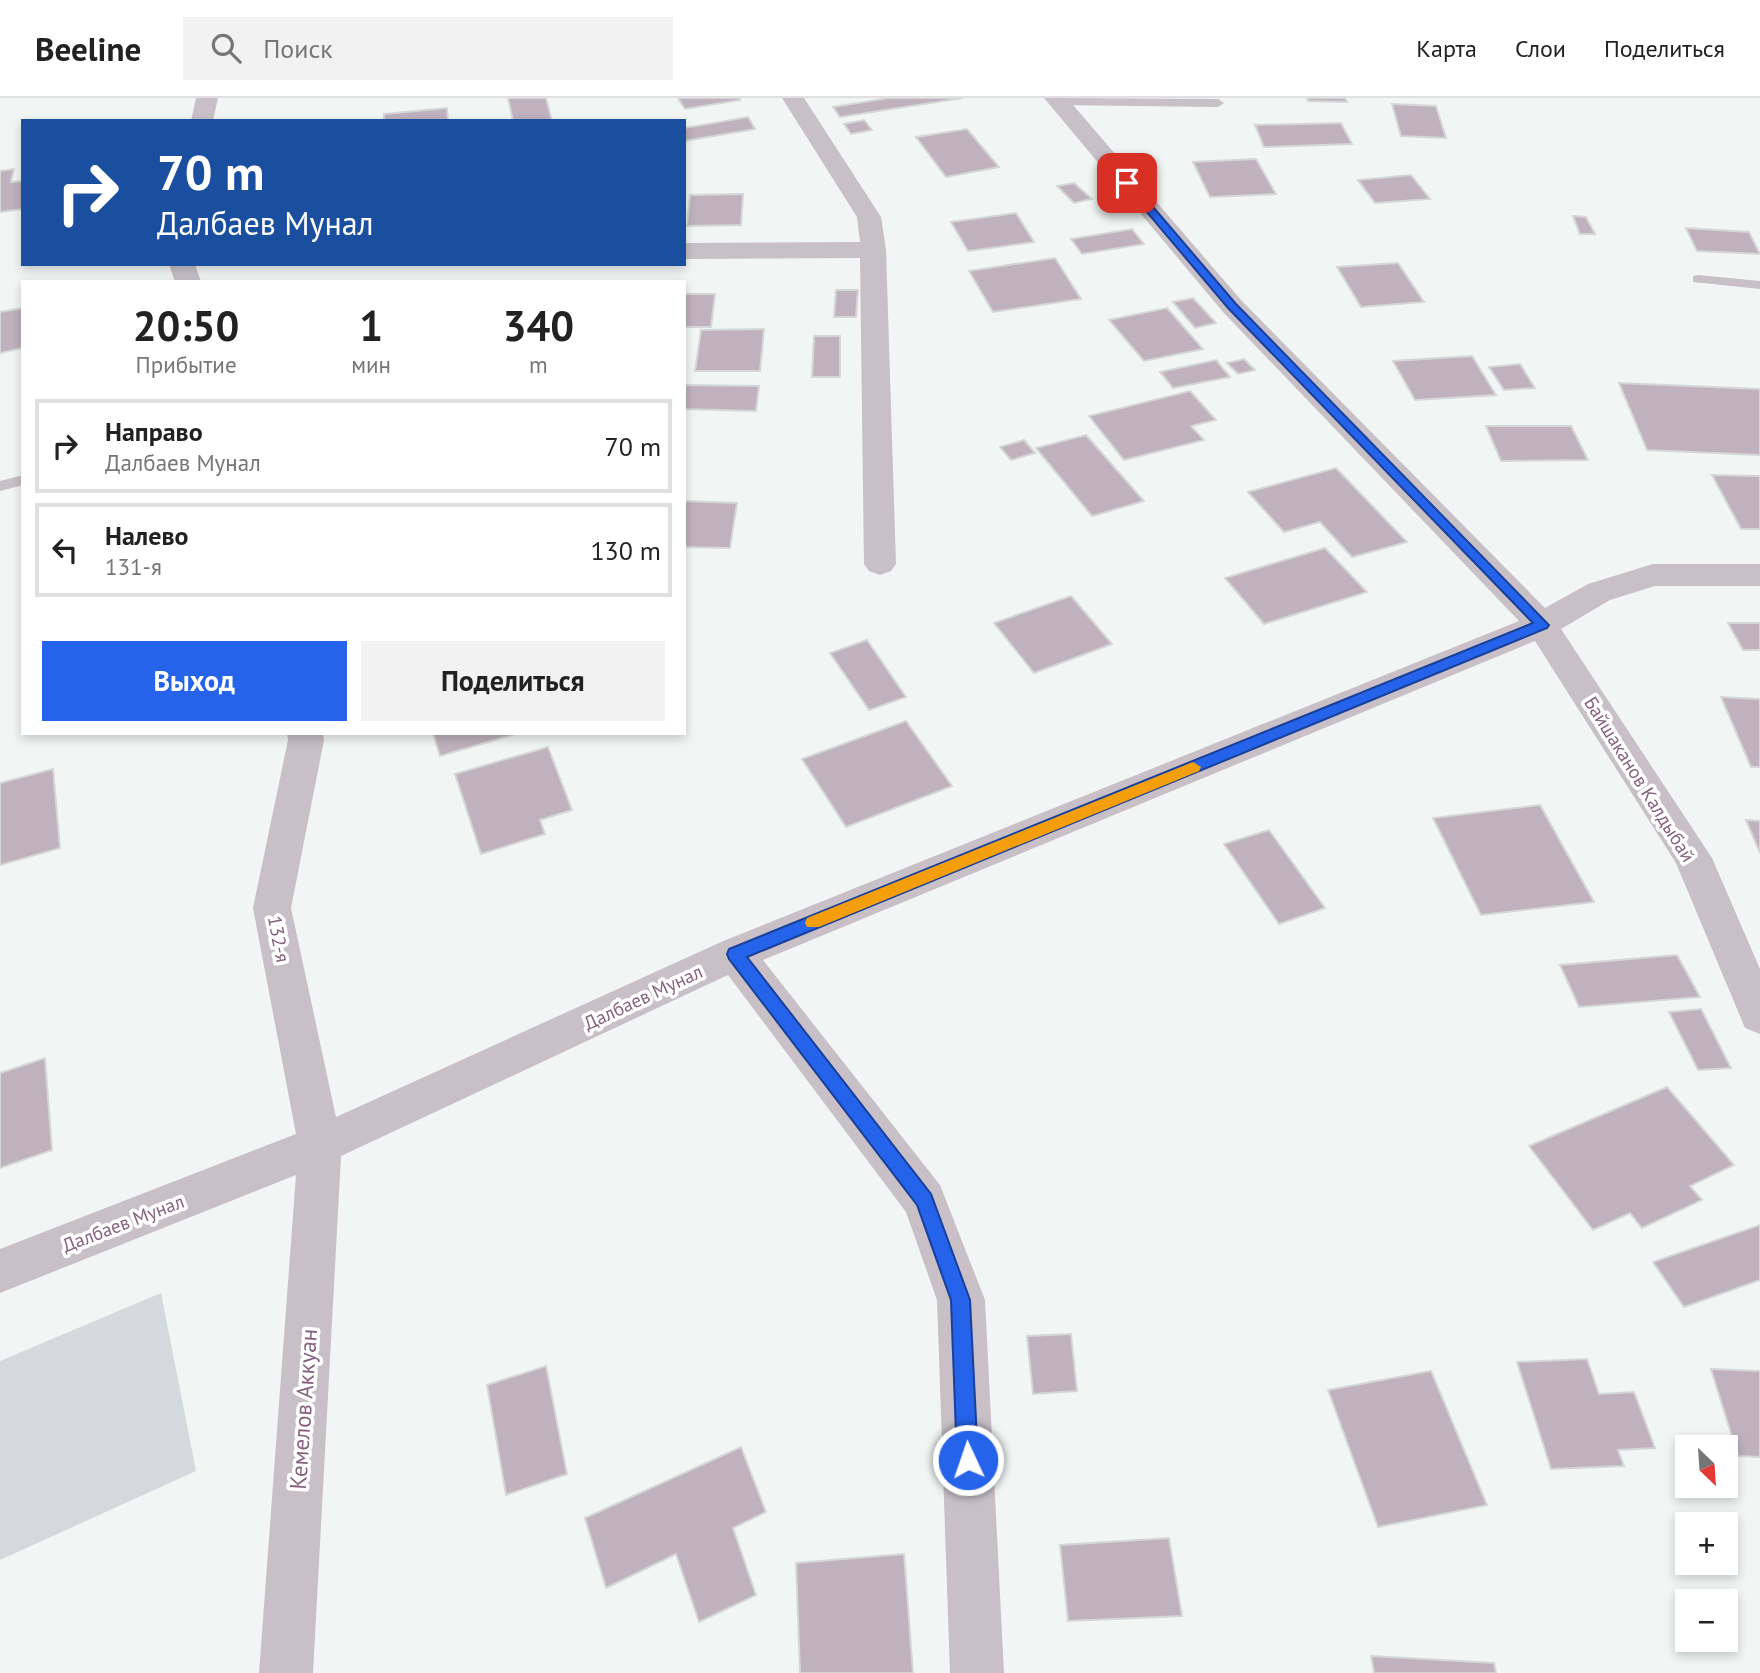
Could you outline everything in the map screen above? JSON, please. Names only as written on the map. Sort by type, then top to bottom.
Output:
[{"type":"street","points":[[202,119],[207,98]]},
{"type":"street","points":[[793,98],[869,216],[873,250],[880,564]]},
{"type":"street","name":"Байшаканов Калдыбай","points":[[1056,99],[1232,306],[1542,625],[1693,858],[1760,1016]]},
{"type":"street","points":[[686,251],[873,250]]},
{"type":"street","name":"Далбаев Мунал","points":[[0,1271],[320,1146],[735,954],[1542,625],[1599,592],[1653,575],[1760,575]]},
{"type":"street","name":"132-я","points":[[305,735],[272,908],[320,1146]]},
{"type":"street","points":[[735,954],[925,1200],[961,1300],[976,1673]]},
{"type":"street","name":"Кемелов Аккуан","points":[[286,1673],[320,1146]]},
{"type":"lane","points":[[1056,99],[1218,103]]},
{"type":"lane","points":[[1698,279],[1760,285]]},
{"type":"lane","points":[[0,486],[21,481]]},
{"type":"shaded area","points":[[161,1293],[196,1471],[0,1560],[0,1361]]},
{"type":"building","points":[[508,98],[546,98],[551,119],[513,119]]},
{"type":"building","points":[[678,98],[739,98],[740,100],[685,109]]},
{"type":"building","points":[[889,98],[963,98],[840,117],[833,107]]},
{"type":"building","points":[[1307,98],[1345,98],[1347,102],[1308,101]]},
{"type":"building","points":[[1392,104],[1436,106],[1446,138],[1401,136]]},
{"type":"building","points":[[447,108],[448,119],[384,119],[384,114]]},
{"type":"building","points":[[748,117],[755,129],[686,141],[686,128]]},
{"type":"building","points":[[864,120],[872,130],[851,134],[844,124]]},
{"type":"building","points":[[1341,123],[1352,144],[1264,147],[1255,125]]},
{"type":"building","points":[[967,129],[999,167],[946,177],[916,137]]},
{"type":"building","points":[[1256,159],[1276,194],[1210,197],[1193,162]]},
{"type":"building","points":[[14,169],[11,182],[21,181],[21,209],[0,212],[0,171]]},
{"type":"building","points":[[1411,175],[1430,199],[1375,203],[1358,180]]},
{"type":"building","points":[[1074,183],[1092,199],[1074,203],[1057,186]]},
{"type":"building","points":[[743,194],[741,225],[687,226],[690,195]]},
{"type":"building","points":[[1016,213],[1034,242],[968,251],[951,222]]},
{"type":"building","points":[[1573,216],[1586,217],[1595,234],[1580,234]]},
{"type":"building","points":[[1686,228],[1749,232],[1760,254],[1697,251]]},
{"type":"building","points":[[1132,229],[1144,244],[1082,254],[1071,239]]},
{"type":"building","points":[[1055,258],[1081,299],[993,312],[969,271]]},
{"type":"building","points":[[1398,263],[1424,302],[1361,307],[1337,267]]},
{"type":"building","points":[[836,290],[858,290],[856,317],[834,317]]},
{"type":"building","points":[[686,294],[715,294],[711,327],[686,327]]},
{"type":"building","points":[[1193,298],[1216,323],[1195,328],[1173,302]]},
{"type":"building","points":[[21,308],[21,348],[0,353],[0,312]]},
{"type":"building","points":[[1167,308],[1203,349],[1144,361],[1109,320]]},
{"type":"building","points":[[764,329],[760,371],[695,371],[701,330]]},
{"type":"building","points":[[814,336],[840,336],[840,377],[812,377]]},
{"type":"building","points":[[1472,356],[1496,395],[1415,400],[1393,361]]},
{"type":"building","points":[[1244,359],[1255,370],[1238,374],[1227,363]]},
{"type":"building","points":[[1216,360],[1230,377],[1173,388],[1160,372]]},
{"type":"building","points":[[1520,364],[1535,388],[1504,390],[1489,367]]},
{"type":"building","points":[[1619,383],[1760,389],[1760,455],[1647,450]]},
{"type":"building","points":[[686,385],[759,386],[756,411],[686,409]]},
{"type":"building","points":[[1190,391],[1216,420],[1191,426],[1204,440],[1124,460],[1089,416]]},
{"type":"building","points":[[1486,426],[1571,426],[1588,460],[1501,461]]},
{"type":"building","points":[[1086,435],[1144,501],[1092,516],[1036,448]]},
{"type":"building","points":[[1024,440],[1035,453],[1011,460],[1000,447]]},
{"type":"building","points":[[1336,468],[1407,542],[1352,557],[1320,522],[1284,532],[1248,492]]},
{"type":"building","points":[[1712,475],[1760,476],[1760,529],[1741,529]]},
{"type":"building","points":[[686,501],[737,503],[730,548],[686,547]]},
{"type":"building","points":[[1325,548],[1367,592],[1264,624],[1225,578]]},
{"type":"building","points":[[1071,596],[1112,644],[1034,673],[994,623]]},
{"type":"building","points":[[1728,623],[1760,623],[1760,650],[1743,650]]},
{"type":"building","points":[[867,640],[906,697],[869,710],[830,653]]},
{"type":"building","points":[[1721,697],[1760,699],[1760,767],[1751,767]]},
{"type":"building","points":[[906,721],[952,786],[846,827],[802,759]]},
{"type":"building","points":[[434,735],[512,735],[440,756]]},
{"type":"building","points":[[548,747],[572,810],[540,820],[545,834],[481,854],[455,774]]},
{"type":"building","points":[[53,769],[60,848],[0,865],[0,783]]},
{"type":"building","points":[[1540,805],[1594,902],[1481,915],[1433,818]]},
{"type":"building","points":[[1746,820],[1760,821],[1760,853]]},
{"type":"building","points":[[1269,830],[1325,908],[1279,924],[1224,844]]},
{"type":"building","points":[[1677,955],[1700,997],[1579,1007],[1560,965]]},
{"type":"building","points":[[1701,1009],[1731,1068],[1698,1070],[1669,1012]]},
{"type":"building","points":[[45,1058],[52,1150],[0,1168],[0,1073]]},
{"type":"building","points":[[1667,1087],[1734,1165],[1690,1186],[1702,1200],[1642,1228],[1630,1213],[1593,1230],[1529,1146]]},
{"type":"building","points":[[1760,1225],[1760,1280],[1684,1307],[1653,1262]]},
{"type":"building","points":[[1071,1334],[1077,1391],[1033,1394],[1027,1336]]},
{"type":"building","points":[[1587,1359],[1599,1394],[1634,1392],[1655,1448],[1618,1450],[1624,1466],[1551,1469],[1517,1362]]},
{"type":"building","points":[[546,1366],[567,1474],[506,1495],[487,1385]]},
{"type":"building","points":[[1711,1369],[1760,1371],[1760,1457],[1738,1456],[1738,1435],[1731,1435]]},
{"type":"building","points":[[1431,1371],[1487,1505],[1378,1527],[1328,1390]]},
{"type":"building","points":[[741,1447],[766,1512],[733,1528],[756,1595],[699,1622],[676,1554],[606,1588],[585,1518]]},
{"type":"building","points":[[1169,1538],[1182,1616],[1068,1621],[1060,1545]]},
{"type":"building","points":[[904,1554],[913,1673],[800,1673],[796,1563]]},
{"type":"building","points":[[1371,1656],[1494,1663],[1496,1673],[1374,1673]]},
{"type":"slow traffic","points":[[813,923],[1193,767]]},
{"type":"route","points":[[968,1460],[961,1300],[925,1200],[735,954],[1542,625],[1232,306],[1127,183]]}]
